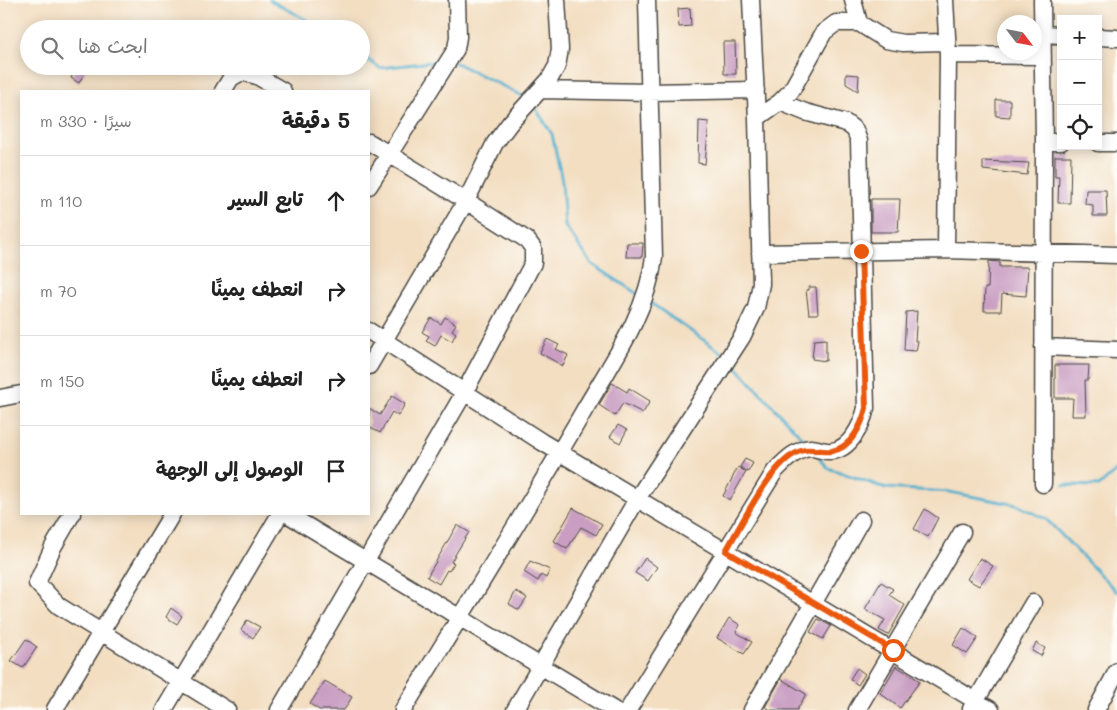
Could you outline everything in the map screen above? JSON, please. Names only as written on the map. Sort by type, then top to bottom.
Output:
[{"type":"street","points":[[370,184],[456,49],[458,37],[457,0]]},
{"type":"street","points":[[370,364],[466,201],[495,143],[510,122],[549,80],[557,66],[560,49],[558,0]]},
{"type":"street","points":[[403,710],[560,453],[633,325],[651,282],[654,257],[647,0]]},
{"type":"street","points":[[515,710],[637,499],[742,337],[756,308],[761,284],[757,118],[751,0]]},
{"type":"street","points":[[853,0],[859,23]]},
{"type":"street","points":[[945,0],[947,49],[946,250]]},
{"type":"street","points":[[1042,0],[1042,15]]},
{"type":"street","points":[[757,118],[780,102],[791,90],[824,32],[836,23],[859,23],[886,40],[903,43],[947,49],[1043,56]]},
{"type":"street","points":[[1043,484],[1044,142],[1042,34],[1057,35]]},
{"type":"street","points":[[1102,37],[1117,38]]},
{"type":"street","points":[[224,90],[231,78],[236,75]]},
{"type":"street","points":[[253,75],[281,90]]},
{"type":"street","points":[[540,90],[650,92],[756,90]]},
{"type":"street","points":[[628,710],[775,471],[792,455],[811,448],[831,451],[845,446],[860,428],[866,408],[859,141],[855,130],[846,123],[805,112],[780,102]]},
{"type":"street","points":[[1044,142],[1057,142]]},
{"type":"street","points":[[279,710],[464,393],[533,263],[533,248],[527,240],[370,143]]},
{"type":"street","points":[[1102,143],[1117,143]]},
{"type":"street","points":[[760,253],[946,250],[1117,256]]},
{"type":"street","points":[[370,332],[560,453],[893,650],[973,705],[992,710]]},
{"type":"street","points":[[1043,348],[1117,350]]},
{"type":"street","points":[[0,398],[20,394]]},
{"type":"street","points":[[71,515],[53,546],[37,583],[59,606],[227,710]]},
{"type":"street","points":[[55,710],[171,515]]},
{"type":"street","points":[[164,710],[279,515]]},
{"type":"street","points":[[289,515],[614,710]]},
{"type":"street","points":[[752,710],[861,520]]},
{"type":"street","points":[[857,710],[962,532]]},
{"type":"street","points":[[973,705],[1033,603]]},
{"type":"street","points":[[1096,710],[1117,672]]},
{"type":"building","points":[[690,8],[691,26],[679,27],[678,9]]},
{"type":"building","points":[[723,42],[735,42],[736,74],[724,74]]},
{"type":"building","points":[[846,74],[859,75],[858,91],[846,84]]},
{"type":"building","points":[[72,75],[83,75],[79,83],[71,78]]},
{"type":"building","points":[[996,100],[1010,100],[1010,117],[996,116]]},
{"type":"building","points":[[699,121],[709,122],[705,164],[698,163]]},
{"type":"building","points":[[1055,156],[1071,156],[1070,203],[1058,203],[1059,176],[1055,176]]},
{"type":"building","points":[[983,161],[1029,163],[1027,175],[983,170]]},
{"type":"building","points":[[1086,190],[1106,190],[1107,216],[1093,216],[1093,205],[1085,204]]},
{"type":"building","points":[[871,199],[900,199],[898,232],[871,232]]},
{"type":"building","points":[[627,243],[643,243],[642,257],[626,257]]},
{"type":"building","points":[[989,261],[1000,262],[1000,267],[1028,267],[1026,296],[1002,294],[1001,311],[984,311],[985,288],[988,288]]},
{"type":"building","points":[[809,287],[816,287],[818,314],[809,314],[806,290],[809,290]]},
{"type":"building","points":[[917,311],[915,341],[918,341],[916,351],[904,350],[906,312]]},
{"type":"building","points":[[445,317],[456,324],[452,330],[456,333],[452,341],[441,335],[435,346],[426,341],[429,336],[422,332],[431,318],[441,324]]},
{"type":"building","points":[[547,339],[559,345],[556,349],[568,355],[563,366],[540,353]]},
{"type":"building","points":[[826,339],[826,361],[812,359],[814,340]]},
{"type":"building","points":[[1055,365],[1089,365],[1088,380],[1085,380],[1086,416],[1072,416],[1073,398],[1055,398]]},
{"type":"building","points":[[612,383],[627,392],[629,388],[650,401],[643,413],[623,403],[615,416],[599,405]]},
{"type":"building","points":[[392,396],[405,404],[398,416],[392,412],[380,433],[370,428],[370,409],[380,415]]},
{"type":"building","points":[[618,425],[627,430],[620,443],[610,437]]},
{"type":"building","points":[[745,459],[753,463],[748,472],[740,467]]},
{"type":"building","points":[[738,467],[746,472],[730,500],[723,496]]},
{"type":"building","points":[[573,508],[602,524],[596,535],[581,527],[567,549],[554,541]]},
{"type":"building","points":[[925,509],[938,518],[928,537],[914,529]]},
{"type":"building","points":[[457,525],[469,532],[451,562],[454,563],[449,571],[447,570],[439,584],[427,577]]},
{"type":"building","points":[[645,558],[657,567],[648,581],[635,573]]},
{"type":"building","points":[[980,558],[993,566],[979,586],[967,579]]},
{"type":"building","points":[[530,561],[550,570],[546,578],[541,575],[538,581],[524,572]]},
{"type":"building","points":[[881,582],[893,589],[889,595],[905,605],[888,635],[879,630],[885,620],[865,609]]},
{"type":"building","points":[[516,591],[527,598],[519,610],[509,604]]},
{"type":"building","points":[[171,608],[182,616],[177,624],[166,617]]},
{"type":"building","points":[[729,618],[740,625],[736,632],[752,642],[744,654],[717,638]]},
{"type":"building","points":[[818,619],[831,626],[823,639],[810,632]]},
{"type":"building","points":[[247,620],[260,627],[253,638],[241,630]]},
{"type":"building","points":[[963,628],[978,638],[967,654],[953,645]]},
{"type":"building","points":[[26,639],[37,647],[23,668],[11,661]]},
{"type":"building","points":[[1036,643],[1045,648],[1041,656],[1032,651]]},
{"type":"building","points":[[896,666],[920,681],[900,708],[880,693]]},
{"type":"building","points":[[857,668],[865,674],[858,685],[850,679]]},
{"type":"building","points":[[781,679],[806,694],[797,710],[771,710],[765,707]]},
{"type":"building","points":[[325,681],[352,697],[344,710],[319,710],[310,704]]},
{"type":"waterway","points":[[270,0],[307,20]]},
{"type":"waterway","points":[[370,61],[380,68],[441,61]]},
{"type":"waterway","points":[[454,62],[527,98]]},
{"type":"waterway","points":[[533,104],[552,134],[562,181],[565,226],[592,264],[639,295]]},
{"type":"waterway","points":[[648,301],[725,355]]},
{"type":"waterway","points":[[731,361],[807,443]]},
{"type":"waterway","points":[[817,455],[828,468],[885,488],[949,492],[1017,505],[1046,519],[1117,592]]},
{"type":"waterway","points":[[1064,485],[1099,486],[1117,470]]},
{"type":"route","points":[[861,251],[866,408],[860,428],[845,446],[831,451],[811,448],[792,455],[775,471],[726,551],[893,650]]}]
